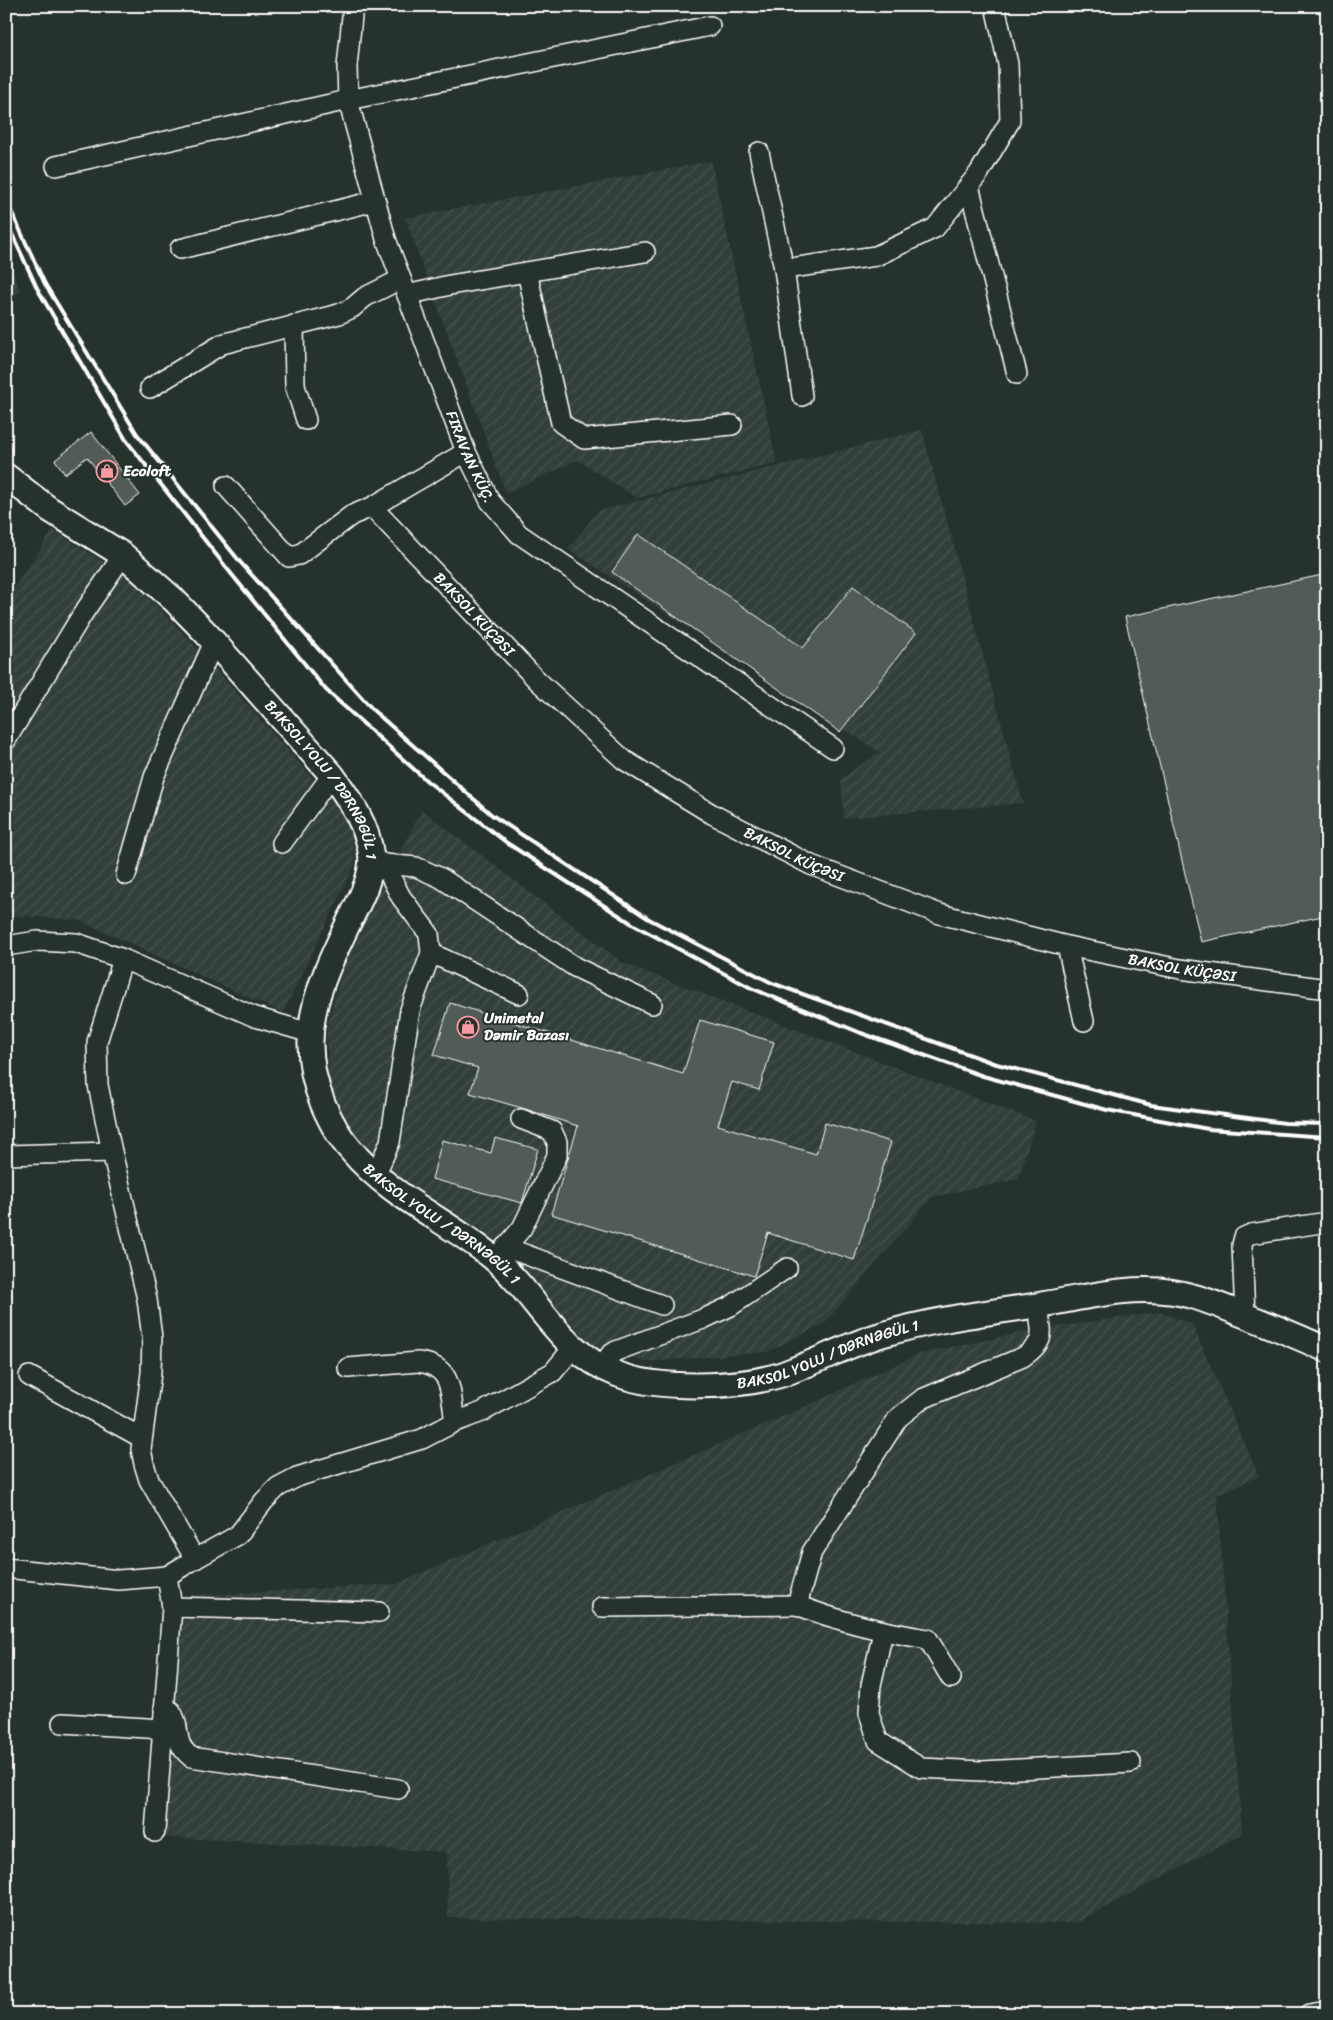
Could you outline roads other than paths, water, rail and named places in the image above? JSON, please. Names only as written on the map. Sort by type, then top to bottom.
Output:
[{"type":"main road","name":"BAKSOL YOLU / DƏRNƏGÜL 1","points":[[6,476],[49,510],[123,555],[174,600],[214,642],[332,776],[361,821],[378,861],[369,874],[325,972],[314,1008],[310,1033],[312,1072],[326,1112],[348,1147],[375,1176],[392,1190],[500,1253],[573,1348],[602,1367],[621,1376],[654,1382],[728,1384],[780,1375],[882,1334],[956,1318],[1129,1290],[1155,1290],[1176,1292],[1204,1300],[1327,1350]]},
{"type":"street","name":"FIRAVAN KÜÇ.","points":[[352,6],[348,100],[375,201],[404,287],[466,452],[490,501],[519,534],[833,748]]},
{"type":"street","points":[[784,269],[876,256],[935,228],[969,186],[979,173],[1010,121],[1008,64],[995,6]]},
{"type":"street","points":[[56,166],[348,100],[710,26]]},
{"type":"street","points":[[759,152],[784,269],[802,396]]},
{"type":"street","points":[[969,186],[1017,374]]},
{"type":"street","points":[[180,249],[375,201]]},
{"type":"street","points":[[150,388],[222,344],[339,314],[352,308],[365,297],[404,287],[450,285],[645,252]]},
{"type":"street","points":[[527,272],[561,423],[584,439],[732,425]]},
{"type":"street","points":[[294,324],[295,386],[306,420]]},
{"type":"street","points":[[226,486],[289,557],[299,556],[352,515],[372,506],[466,452]]},
{"type":"street","name":"BAKSOL KÜÇƏSI","points":[[372,506],[537,680],[624,760],[712,814],[812,865],[940,914],[1067,946],[1180,969],[1327,988]]},
{"type":"street","points":[[6,740],[82,615],[123,555]]},
{"type":"street","points":[[126,874],[154,777],[214,642]]},
{"type":"street","points":[[282,843],[332,776]]},
{"type":"street","points":[[375,1176],[390,1142],[410,1010],[431,953],[430,934],[401,897],[378,861]]},
{"type":"street","points":[[378,861],[416,867],[441,878],[575,967],[652,1004]]},
{"type":"street","points":[[6,946],[38,942],[76,943],[124,959],[255,1017],[310,1033]]},
{"type":"street","points":[[1067,946],[1084,1021]]},
{"type":"street","points":[[431,953],[519,994]]},
{"type":"street","points":[[124,959],[97,1042],[98,1085],[147,1299],[152,1338],[151,1373],[142,1438],[142,1457],[149,1480],[195,1559]]},
{"type":"street","points":[[521,1119],[552,1131],[557,1142],[557,1156],[522,1228],[500,1253],[662,1305]]},
{"type":"street","points":[[6,1155],[112,1152]]},
{"type":"street","points":[[1246,1316],[1242,1245],[1244,1237],[1251,1234],[1327,1222]]},
{"type":"street","points":[[602,1367],[610,1355],[616,1351],[703,1319],[731,1306],[787,1268]]},
{"type":"street","points":[[797,1605],[812,1552],[898,1418],[922,1399],[1023,1358],[1037,1348],[1042,1336],[1038,1305]]},
{"type":"street","points":[[6,1568],[119,1580],[167,1576],[238,1535],[264,1501],[278,1487],[318,1470],[422,1439],[455,1422],[482,1412],[553,1372],[573,1348]]},
{"type":"street","points":[[348,1368],[418,1362],[428,1363],[442,1370],[448,1381],[455,1422]]},
{"type":"street","points":[[29,1376],[142,1438]]},
{"type":"street","points":[[155,1832],[172,1607],[167,1576]]},
{"type":"street","points":[[602,1607],[797,1605],[826,1616],[883,1632],[928,1639],[951,1678]]},
{"type":"street","points":[[172,1607],[379,1612]]},
{"type":"street","points":[[883,1632],[871,1685],[869,1713],[878,1741],[921,1768],[982,1771],[1131,1763]]},
{"type":"street","points":[[164,1708],[171,1711],[175,1716],[178,1740],[182,1750],[191,1758],[398,1789]]},
{"type":"street","points":[[62,1723],[163,1729]]},
{"type":"street","points":[[1309,2014],[1327,2011]]},
{"type":"railway","points":[[6,200],[45,284],[137,434],[241,563],[374,711],[492,815],[649,919],[772,983],[993,1063],[1151,1105],[1285,1123],[1327,1124]]},
{"type":"railway","points":[[6,221],[38,290],[126,440],[229,571],[326,690],[427,781],[507,843],[634,925],[751,988],[861,1033],[983,1076],[1107,1110],[1208,1129],[1327,1137]]},
{"type":"place","name":"Ecoloft","points":[[107,471]]},
{"type":"place","name":"Unimetal Dəmir Bazası","points":[[468,1027]]}]
